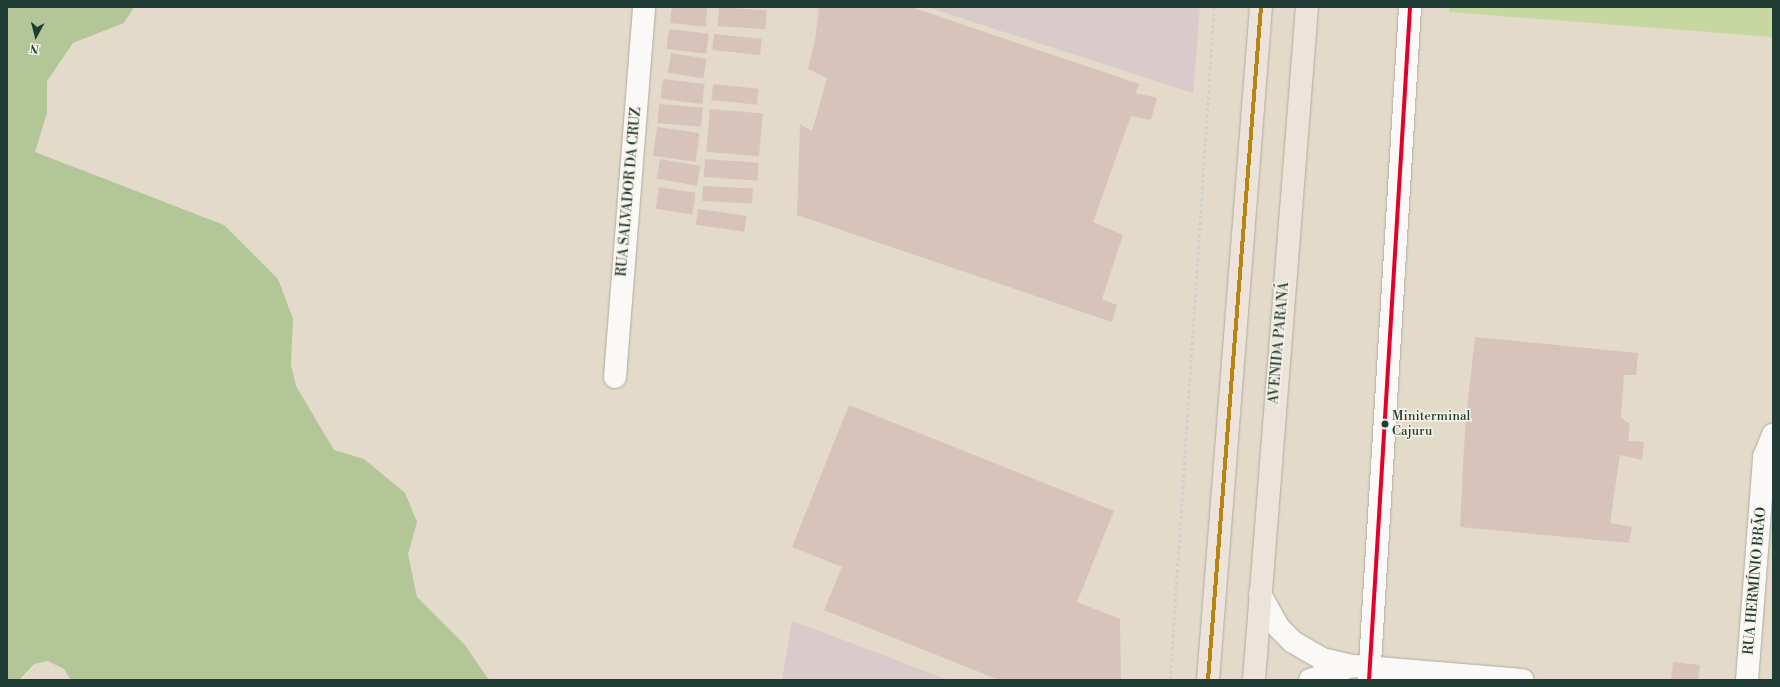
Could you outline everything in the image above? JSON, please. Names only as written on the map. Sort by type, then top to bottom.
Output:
[{"type":"main road","points":[[1208,680],[1261,7]]},
{"type":"main road","name":"AVENIDA PARANÁ","points":[[1254,680],[1307,7]]},
{"type":"street","name":"RUA SALVADOR DA CRUZ","points":[[615,377],[644,7]]},
{"type":"street","points":[[1364,671],[1410,7]]},
{"type":"street","name":"RUA HERMÍNIO BRÃO","points":[[1747,680],[1764,457],[1773,435]]},
{"type":"street","points":[[1260,594],[1278,628],[1293,642],[1322,658],[1364,671]]},
{"type":"street","points":[[1310,680],[1364,671],[1522,680]]},
{"type":"path","points":[[1170,680],[1214,7]]},
{"type":"shaded area","points":[[927,7],[1200,7],[1193,93]]},
{"type":"shaded area","points":[[792,621],[833,636],[948,680],[782,680]]},
{"type":"green space","points":[[7,7],[134,7],[124,23],[73,43],[47,81],[47,113],[35,152],[224,225],[278,279],[293,319],[291,365],[296,386],[334,450],[364,459],[405,493],[417,522],[408,554],[417,597],[465,645],[489,680],[71,680],[64,669],[48,661],[34,664],[19,680],[7,680]]},
{"type":"green space","points":[[1449,7],[1773,7],[1773,37],[1449,12]]},
{"type":"building","points":[[672,7],[707,8],[706,27],[670,23]]},
{"type":"building","points":[[719,7],[767,10],[766,29],[718,26]]},
{"type":"building","points":[[819,7],[911,7],[1139,84],[1136,93],[1157,98],[1151,120],[1131,116],[1093,222],[1123,235],[1102,299],[1117,305],[1112,322],[797,215],[800,124],[812,131],[827,78],[808,69],[815,40]]},
{"type":"building","points":[[669,29],[709,34],[706,54],[667,49]]},
{"type":"building","points":[[714,34],[762,39],[760,55],[712,50]]},
{"type":"building","points":[[671,53],[707,59],[703,78],[668,73]]},
{"type":"building","points":[[663,79],[705,84],[702,104],[661,99]]},
{"type":"building","points":[[713,84],[759,89],[757,105],[711,100]]},
{"type":"building","points":[[659,104],[703,108],[701,127],[657,123]]},
{"type":"building","points":[[710,109],[763,114],[759,156],[706,152]]},
{"type":"building","points":[[657,127],[700,133],[696,162],[653,156]]},
{"type":"building","points":[[660,159],[700,166],[697,186],[657,179]]},
{"type":"building","points":[[705,159],[759,163],[758,181],[704,177]]},
{"type":"building","points":[[703,186],[753,189],[752,204],[702,201]]},
{"type":"building","points":[[659,187],[696,193],[692,215],[656,209]]},
{"type":"building","points":[[698,209],[747,216],[744,232],[696,225]]},
{"type":"building","points":[[1475,337],[1638,353],[1636,375],[1624,375],[1621,418],[1630,424],[1628,441],[1644,442],[1642,460],[1620,455],[1610,523],[1632,527],[1629,543],[1460,527],[1465,428]]},
{"type":"building","points":[[849,405],[1114,511],[1077,602],[1120,619],[1121,680],[999,680],[824,610],[842,567],[792,547]]},
{"type":"building","points":[[1673,662],[1700,665],[1698,680],[1671,680]]},
{"type":"transit line","points":[[1208,680],[1261,7]]},
{"type":"transit line","points":[[1369,680],[1410,7]]},
{"type":"place","name":"Miniterminal Cajuru","points":[[1385,424]]}]
